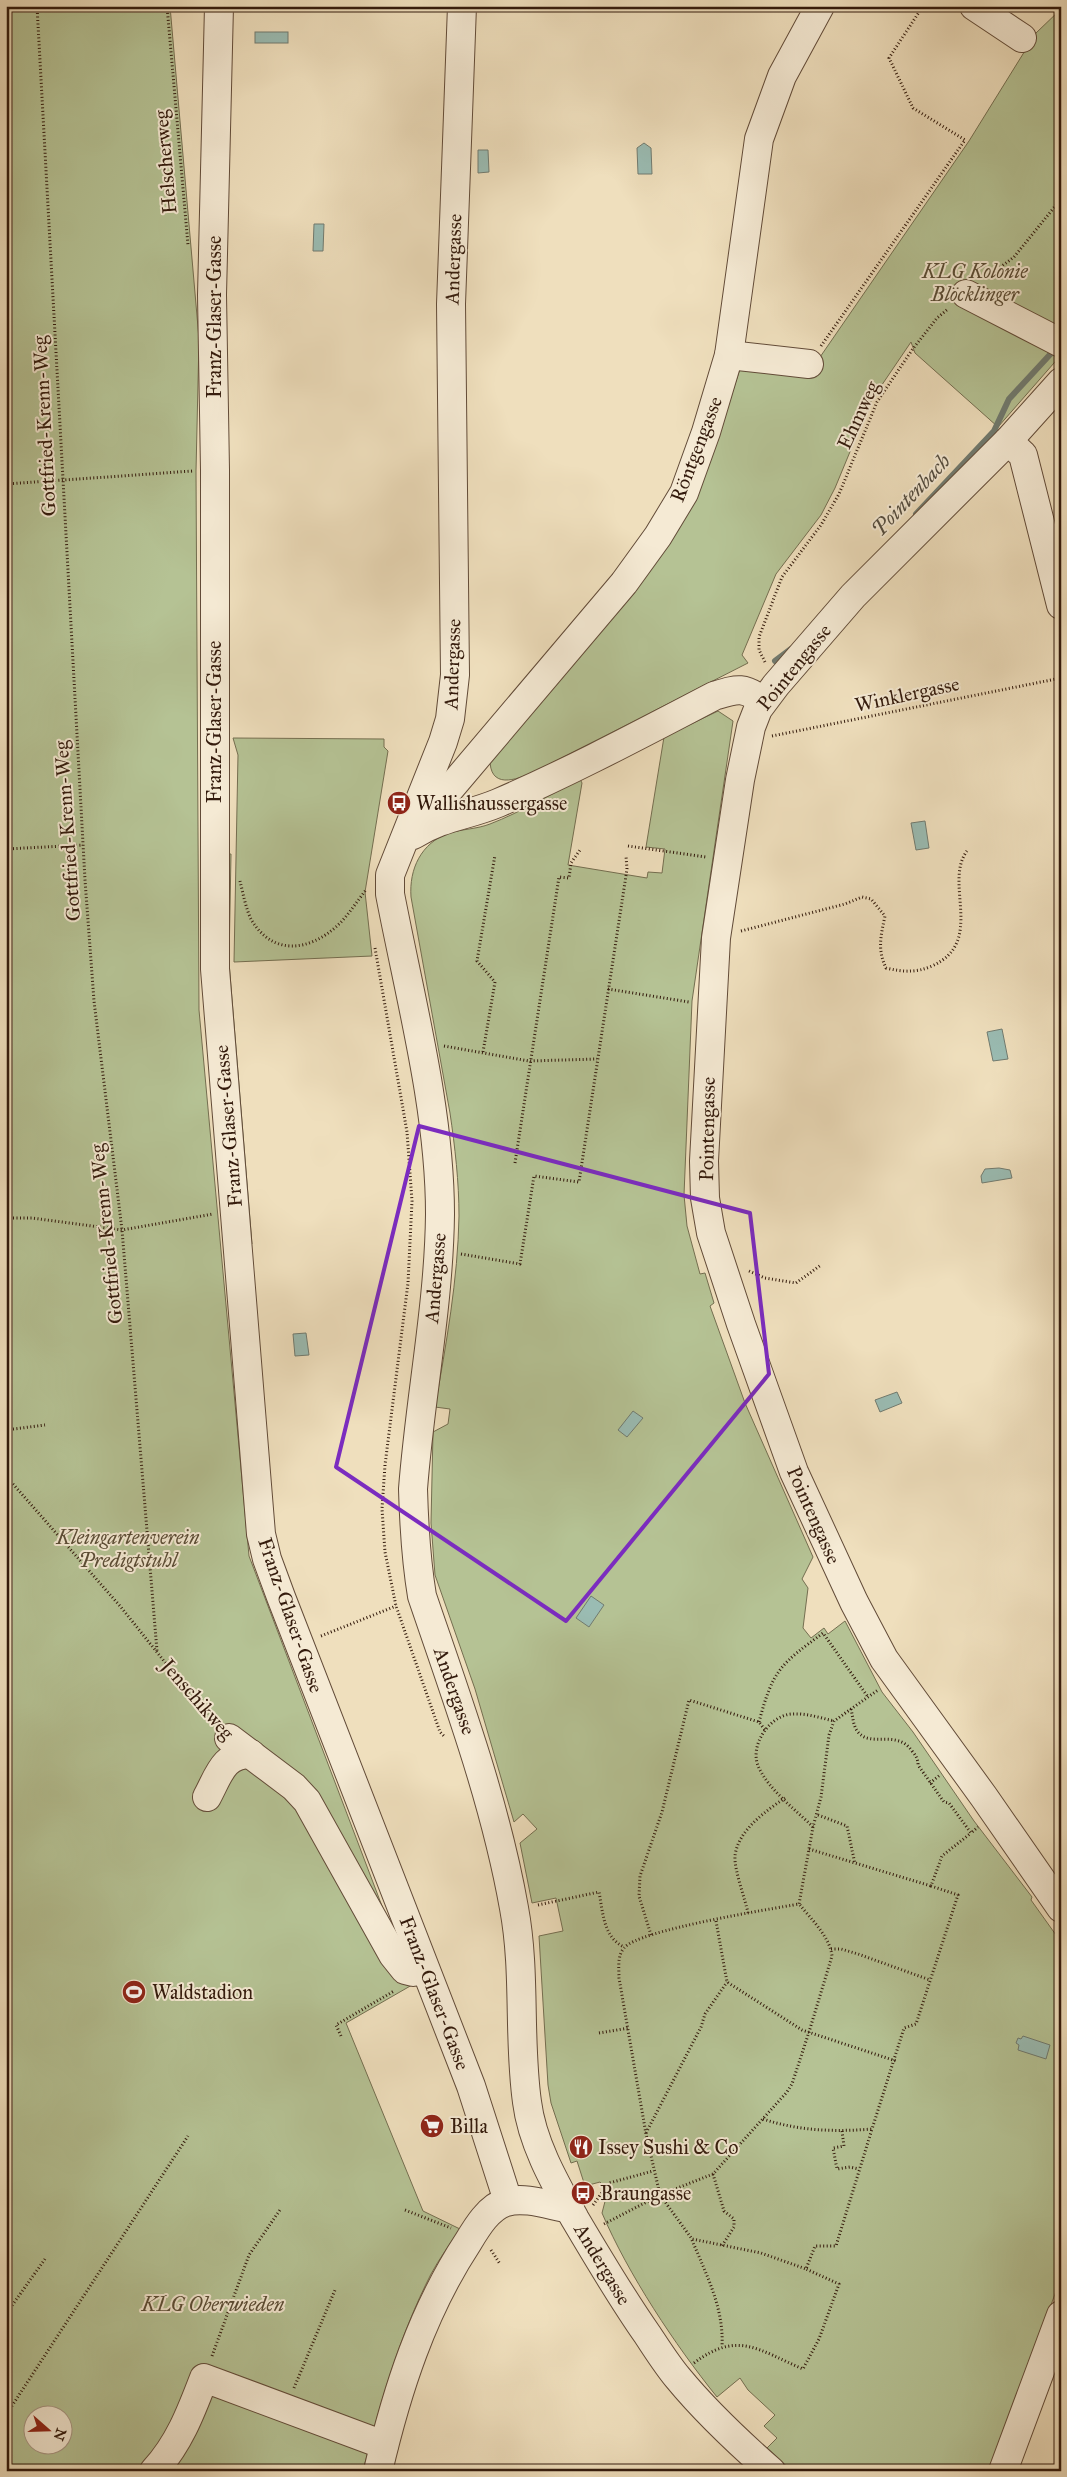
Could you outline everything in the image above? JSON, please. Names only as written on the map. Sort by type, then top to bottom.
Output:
[{"type":"street","name":"Franz-Glaser-Gasse","points":[[219,6],[212,295],[215,470],[215,970],[261,1534],[267,1559],[281,1597],[471,2086],[508,2201]]},
{"type":"street","name":"Andergasse","points":[[462,6],[451,304],[455,675],[450,719],[390,875],[390,894],[429,1094],[439,1189],[435,1290],[420,1407],[413,1489],[414,1524],[422,1596],[472,1742],[504,1855],[515,1910],[521,1966],[527,2104],[547,2164],[581,2207],[584,2235],[628,2307],[676,2376],[710,2416],[771,2471]]},
{"type":"street","name":"Röntgengasse","points":[[403,841],[419,814],[448,791],[624,583],[658,536],[684,493],[706,432],[729,355],[759,139],[782,76],[820,6]]},
{"type":"street","points":[[974,6],[1022,38]]},
{"type":"street","points":[[966,294],[1057,342]]},
{"type":"street","points":[[729,355],[808,364]]},
{"type":"street","name":"Pointengasse","points":[[1061,382],[1008,441],[853,596],[769,693],[751,727],[740,780],[716,938],[704,1161],[708,1218],[724,1273],[794,1472],[854,1602],[884,1659],[996,1813],[1061,1908]]},
{"type":"street","points":[[1008,441],[1023,455],[1061,605]]},
{"type":"street","points":[[403,841],[438,821],[483,809],[516,795],[594,758],[714,696],[730,691],[748,690],[769,693]]},
{"type":"street","name":"Jenschikweg","points":[[229,1738],[294,1787],[307,1801],[392,1955],[405,1970],[405,1981]]},
{"type":"street","points":[[208,1797],[221,1770],[229,1760],[237,1754],[251,1754]]},
{"type":"street","points":[[154,2471],[163,2461],[186,2424],[204,2378],[285,2408],[381,2458],[392,2413],[409,2360],[432,2303],[454,2262],[478,2226],[493,2209],[508,2201],[527,2201],[581,2207]]},
{"type":"street","points":[[1003,2471],[1061,2315]]},
{"type":"path","name":"Gottfried-Krenn-Weg","points":[[37,6],[61,479],[94,1001],[122,1230],[157,1651]]},
{"type":"path","name":"Helscherweg","points":[[167,6],[189,255]]},
{"type":"path","points":[[808,364],[965,140],[913,108],[889,58],[923,6]]},
{"type":"path","name":"Ehmweg","points":[[769,693],[759,650],[759,638],[782,577],[821,524],[840,494],[877,402],[932,324],[966,294],[1014,257],[1061,199]]},
{"type":"path","points":[[6,484],[196,471]]},
{"type":"path","name":"Winklergasse","points":[[769,736],[1061,678]]},
{"type":"path","points":[[6,850],[83,845]]},
{"type":"path","points":[[628,846],[701,857]]},
{"type":"path","points":[[515,1163],[529,1061],[559,877],[569,878],[571,863],[580,850]]},
{"type":"path","points":[[716,938],[845,904],[862,897],[871,899],[885,916],[879,940],[881,957],[886,968],[902,972],[922,970],[938,963],[952,951],[960,934],[960,875],[962,856],[967,851]]},
{"type":"path","points":[[483,1052],[496,982],[477,960],[495,856]]},
{"type":"path","points":[[458,1254],[520,1264],[534,1176],[579,1182],[627,869],[626,856]]},
{"type":"path","points":[[238,872],[251,920],[267,938],[287,947],[312,942],[338,925],[370,881]]},
{"type":"path","points":[[375,945],[407,1132],[412,1184],[408,1283],[385,1465],[382,1509],[385,1552],[396,1606],[440,1732],[449,1741],[472,1742]]},
{"type":"path","points":[[608,989],[693,1003]]},
{"type":"path","points":[[441,1046],[529,1061],[597,1059]]},
{"type":"path","points":[[6,1218],[32,1218],[122,1230],[218,1214]]},
{"type":"path","points":[[724,1273],[740,1267],[765,1278],[796,1283],[821,1265]]},
{"type":"path","points":[[6,1430],[45,1425]]},
{"type":"path","name":"Jenschikweg","points":[[6,1476],[157,1651],[205,1712],[229,1738]]},
{"type":"path","points":[[323,1635],[422,1596]]},
{"type":"path","points":[[759,1722],[768,1690],[780,1668],[791,1657],[824,1633],[868,1697]]},
{"type":"path","points":[[584,2235],[660,2195],[712,2174],[763,2119],[792,2084],[832,1956],[831,1949],[824,1936],[799,1904],[813,1827],[818,1815],[826,1746],[834,1721],[897,1677]]},
{"type":"path","points":[[651,1935],[639,1896],[640,1876],[662,1812],[688,1700],[759,1722],[765,1730]]},
{"type":"path","points":[[851,1709],[854,1724],[862,1736],[873,1739],[892,1738],[908,1745],[918,1758],[918,1765],[930,1782],[971,1833]]},
{"type":"path","points":[[813,1827],[764,1776],[756,1761],[757,1745],[765,1730],[782,1717],[791,1714],[834,1721]]},
{"type":"path","points":[[748,1913],[735,1857],[738,1844],[756,1820],[785,1798]]},
{"type":"path","points":[[931,1886],[942,1856],[996,1813]]},
{"type":"path","points":[[818,1815],[847,1826],[855,1864]]},
{"type":"path","points":[[806,2269],[815,2246],[836,2246],[859,2169],[896,2061],[904,2028],[916,2024],[958,1895],[809,1849]]},
{"type":"path","points":[[562,1899],[599,1892],[607,1930],[611,1938],[624,1948]]},
{"type":"path","points":[[722,2346],[722,2334],[716,2299],[692,2239],[660,2195],[646,2134],[619,1978],[620,1954],[624,1948],[651,1935],[748,1913],[799,1904]]},
{"type":"path","points":[[646,2134],[701,2027],[705,2014],[727,1982],[716,1921]]},
{"type":"path","points":[[831,1949],[841,1949],[858,1954],[930,1980]]},
{"type":"path","points":[[342,2036],[336,2025],[405,1981]]},
{"type":"path","points":[[727,1982],[802,2030],[896,2061]]},
{"type":"path","points":[[599,2033],[629,2028]]},
{"type":"path","points":[[763,2119],[802,2129],[842,2131],[872,2129]]},
{"type":"path","points":[[842,2131],[844,2146],[833,2148],[837,2169],[850,2167],[859,2169]]},
{"type":"path","points":[[6,2415],[188,2136]]},
{"type":"path","points":[[581,2207],[609,2183],[654,2171]]},
{"type":"path","points":[[712,2174],[724,2211],[734,2219],[734,2227],[722,2246]]},
{"type":"path","points":[[204,2378],[249,2255],[280,2210]]},
{"type":"path","points":[[405,2210],[460,2232]]},
{"type":"path","points":[[689,2367],[710,2351],[722,2346],[743,2345],[803,2369],[819,2339],[839,2284],[761,2252],[692,2239]]},
{"type":"path","points":[[6,2314],[45,2259]]},
{"type":"path","points":[[285,2408],[335,2290]]},
{"type":"highlighted area","points":[[419,1126],[750,1213],[769,1374],[566,1621],[336,1467]]},
{"type":"green space","points":[[170,6],[199,339],[196,471],[199,1010],[249,1556],[412,1985],[346,2023],[423,2211],[460,2229],[431,2274],[409,2322],[376,2420],[363,2471],[6,2471],[6,7]]},
{"type":"green space","name":"KLG Kolonie Blöcklinger","points":[[1061,9],[1061,355],[998,427],[915,353],[911,342],[871,401],[835,488],[821,515],[776,574],[742,655],[748,663],[534,772],[512,780],[499,779],[494,775],[491,768],[490,758],[693,504],[705,475],[741,366],[818,360],[969,141],[1036,33]]},
{"type":"green space","points":[[718,711],[733,721],[692,1001],[684,1195],[687,1226],[700,1274],[705,1273],[714,1303],[710,1306],[745,1403],[813,1557],[802,1579],[808,1588],[803,1628],[811,1638],[824,1628],[828,1634],[845,1621],[882,1692],[913,1732],[974,1821],[1032,1897],[1031,1900],[1061,1942],[1061,2278],[989,2471],[792,2471],[767,2448],[777,2438],[764,2426],[775,2415],[748,2390],[740,2378],[717,2397],[669,2332],[639,2284],[602,2213],[608,2190],[600,2182],[585,2186],[577,2161],[571,2163],[551,2103],[548,2085],[539,1936],[563,1931],[556,1898],[532,1903],[520,1843],[537,1829],[523,1814],[514,1822],[475,1689],[435,1575],[431,1523],[433,1432],[448,1424],[450,1409],[435,1407],[454,1288],[459,1203],[450,1113],[411,897],[412,877],[415,867],[424,850],[439,837],[449,833],[485,826],[580,779],[582,783],[568,865],[647,878],[648,872],[662,873],[665,849],[646,847],[664,737]]},
{"type":"green space","points":[[233,738],[384,739],[384,747],[388,751],[365,892],[372,956],[234,962],[238,755]]},
{"type":"green space","points":[[226,854],[231,854],[229,962],[252,1244],[248,1244],[226,963]]},
{"type":"water","points":[[255,32],[288,32],[288,43],[255,43]]},
{"type":"water","points":[[644,143],[651,148],[652,174],[638,174],[637,148]]},
{"type":"water","points":[[478,150],[488,150],[489,172],[478,173]]},
{"type":"water","points":[[314,224],[324,224],[323,251],[313,251]]},
{"type":"water","points":[[925,821],[929,848],[916,850],[911,823]]},
{"type":"water","points":[[1002,1029],[1008,1059],[993,1061],[987,1032]]},
{"type":"water","points":[[999,1168],[1010,1170],[1012,1178],[982,1183],[981,1176],[985,1169]]},
{"type":"water","points":[[306,1333],[309,1355],[295,1356],[293,1334]]},
{"type":"water","points":[[897,1392],[902,1403],[880,1412],[875,1400]]},
{"type":"water","points":[[633,1411],[643,1418],[627,1437],[618,1430]]},
{"type":"water","points":[[591,1596],[604,1605],[589,1627],[576,1618]]},
{"type":"water","points":[[1023,2036],[1050,2045],[1046,2059],[1018,2050],[1019,2045],[1016,2043],[1018,2038],[1021,2039]]},
{"type":"waterway","name":"Pointenbach","points":[[916,514],[994,431],[1009,399],[1057,347]]},
{"type":"waterway","name":"Pointenbach","points":[[775,661],[791,649]]},
{"type":"place","name":"Wallishaussergasse","points":[[399,803]]},
{"type":"place","name":"Waldstadion","points":[[134,1992]]},
{"type":"place","name":"Billa","points":[[432,2126]]},
{"type":"place","name":"Issey Sushi & Co","points":[[581,2147]]},
{"type":"place","name":"Braungasse","points":[[583,2193]]},
{"type":"park label","name":"Kleingartenverein Predigtstuhl","points":[[128,1548]]},
{"type":"park label","name":"KLG Oberwieden","points":[[213,2304]]}]
